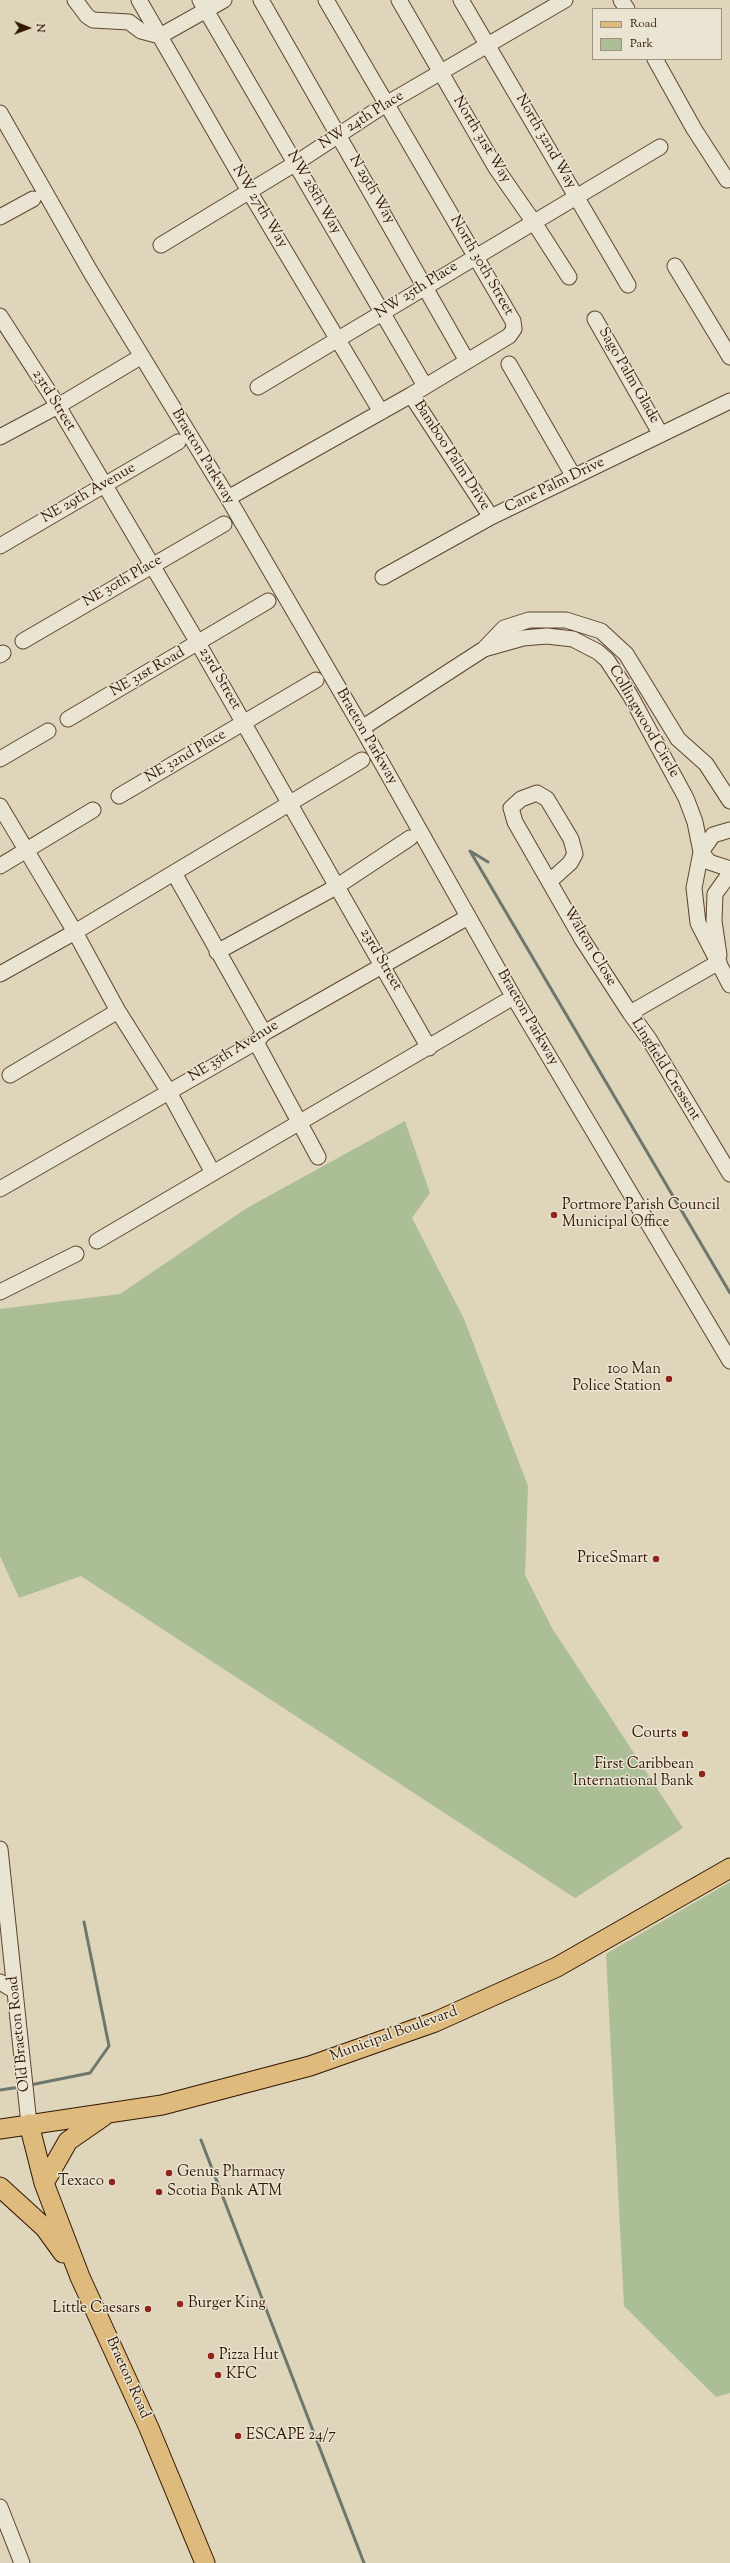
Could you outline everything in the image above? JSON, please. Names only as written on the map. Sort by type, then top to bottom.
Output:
[{"type":"main road","name":"Municipal Boulevard","points":[[0,2129],[28,2116],[106,2115],[162,2105],[310,2066],[435,2022],[557,1967],[730,1868]]},
{"type":"main road","points":[[44,2183],[68,2141],[106,2115]]},
{"type":"main road","name":"Braeton Road","points":[[28,2116],[44,2183],[80,2277],[146,2421],[205,2563]]},
{"type":"main road","points":[[0,2187],[45,2228],[80,2277]]},
{"type":"street","points":[[75,0],[87,16],[93,20],[129,22],[141,31],[160,36],[203,5],[224,0]]},
{"type":"street","name":"NW 27th Way","points":[[139,0],[249,191],[381,412]]},
{"type":"street","name":"N 29th Way","points":[[261,0],[340,135],[467,361]]},
{"type":"street","name":"North 30th Street","points":[[228,498],[411,395],[509,336],[514,329],[513,321],[476,256],[326,0]]},
{"type":"street","name":"North 31st Way","points":[[399,0],[496,168],[535,224],[569,277]]},
{"type":"street","name":"North 32nd Way","points":[[461,0],[490,46],[628,285]]},
{"type":"street","name":"NW 24th Place","points":[[161,246],[296,163],[386,104],[490,46],[565,0]]},
{"type":"street","name":"NW 28th Way","points":[[203,5],[296,163],[381,314],[425,386]]},
{"type":"street","points":[[656,60],[694,129],[727,180]]},
{"type":"street","name":"Braeton Parkway","points":[[0,114],[90,271],[228,498],[362,728],[468,917],[657,1241],[730,1361]]},
{"type":"street","name":"NW 25th Place","points":[[258,387],[425,286],[535,224],[660,148]]},
{"type":"street","points":[[0,217],[33,199]]},
{"type":"street","points":[[675,266],[730,357]]},
{"type":"street","name":"Sago Palm Glade","points":[[595,319],[660,433]]},
{"type":"street","name":"23rd Street","points":[[1,321],[58,406],[105,485],[244,723],[336,887],[384,965],[429,1048]]},
{"type":"street","points":[[0,437],[58,406],[142,356]]},
{"type":"street","points":[[509,364],[574,477]]},
{"type":"street","name":"Bamboo Palm Drive","points":[[411,395],[491,517]]},
{"type":"street","name":"Cane Palm Drive","points":[[383,577],[491,517],[660,433],[730,401]]},
{"type":"street","name":"NE 29th Avenue","points":[[0,546],[178,442]]},
{"type":"street","name":"NE 30th Place","points":[[23,641],[224,524]]},
{"type":"street","name":"NE 31st Road","points":[[68,719],[268,601]]},
{"type":"street","name":"Collingwood Circle","points":[[484,649],[504,628],[529,620],[566,620],[601,631],[626,654],[678,740],[706,764],[730,801]]},
{"type":"street","name":"Collingwood Circle","points":[[484,649],[523,638],[548,636],[583,643],[607,660],[630,695],[686,798],[695,822],[701,852],[694,888],[698,923],[730,985]]},
{"type":"street","points":[[362,728],[484,649]]},
{"type":"street","name":"NE 32nd Place","points":[[119,796],[316,680]]},
{"type":"street","points":[[0,760],[48,732]]},
{"type":"street","points":[[0,974],[75,932],[362,760]]},
{"type":"street","name":"Walton Close","points":[[550,881],[570,864],[575,854],[571,839],[547,799],[537,793],[521,799],[511,808],[514,822],[550,881],[582,939],[630,1013]]},
{"type":"street","points":[[0,806],[75,932],[118,1011],[169,1092],[214,1173]]},
{"type":"street","points":[[0,866],[93,810]]},
{"type":"street","points":[[730,830],[712,835],[701,852],[709,862],[730,869]]},
{"type":"street","points":[[217,952],[336,887],[410,838]]},
{"type":"street","points":[[174,873],[217,952],[260,1037],[300,1124],[318,1157]]},
{"type":"street","name":"Collingwood Circle","points":[[719,962],[715,929],[715,894],[730,873]]},
{"type":"street","name":"NE 35th Avenue","points":[[0,1188],[169,1092],[260,1037],[468,917]]},
{"type":"street","name":"Lingfield Cressent","points":[[719,962],[630,1013],[649,1039],[730,1174]]},
{"type":"street","points":[[97,1241],[300,1124],[505,1002]]},
{"type":"street","points":[[10,1075],[118,1011]]},
{"type":"street","points":[[0,1292],[76,1254]]},
{"type":"street","name":"Old Braeton Road","points":[[0,1849],[28,2116]]},
{"type":"street","points":[[0,1982],[15,1991]]},
{"type":"street","points":[[0,2508],[22,2563]]},
{"type":"green space","points":[[405,1121],[430,1193],[412,1218],[464,1319],[528,1486],[525,1575],[552,1628],[683,1828],[575,1898],[81,1576],[19,1598],[0,1556],[0,1309],[120,1294],[247,1208]]},
{"type":"green space","points":[[730,1882],[730,2393],[716,2397],[624,2306],[606,1954]]},
{"type":"waterway","points":[[488,862],[470,851],[730,1293]]},
{"type":"waterway","points":[[30,2085],[90,2073],[109,2046],[84,1922]]},
{"type":"waterway","points":[[0,2090],[20,2087]]},
{"type":"waterway","points":[[201,2140],[364,2563]]},
{"type":"place","name":"Portmore Parish Council Municipal Office","points":[[554,1215]]},
{"type":"place","name":"100 Man Police Station","points":[[669,1379]]},
{"type":"place","name":"PriceSmart","points":[[656,1559]]},
{"type":"place","name":"Courts","points":[[685,1734]]},
{"type":"place","name":"First Caribbean International Bank","points":[[702,1774]]},
{"type":"place","name":"Genus Pharmacy","points":[[169,2173]]},
{"type":"place","name":"Texaco","points":[[112,2182]]},
{"type":"place","name":"Scotia Bank ATM","points":[[159,2192]]},
{"type":"place","name":"Burger King","points":[[180,2304]]},
{"type":"place","name":"Little Caesars","points":[[148,2309]]},
{"type":"place","name":"Pizza Hut","points":[[211,2356]]},
{"type":"place","name":"KFC","points":[[218,2375]]},
{"type":"place","name":"ESCAPE 24/7","points":[[238,2436]]}]
